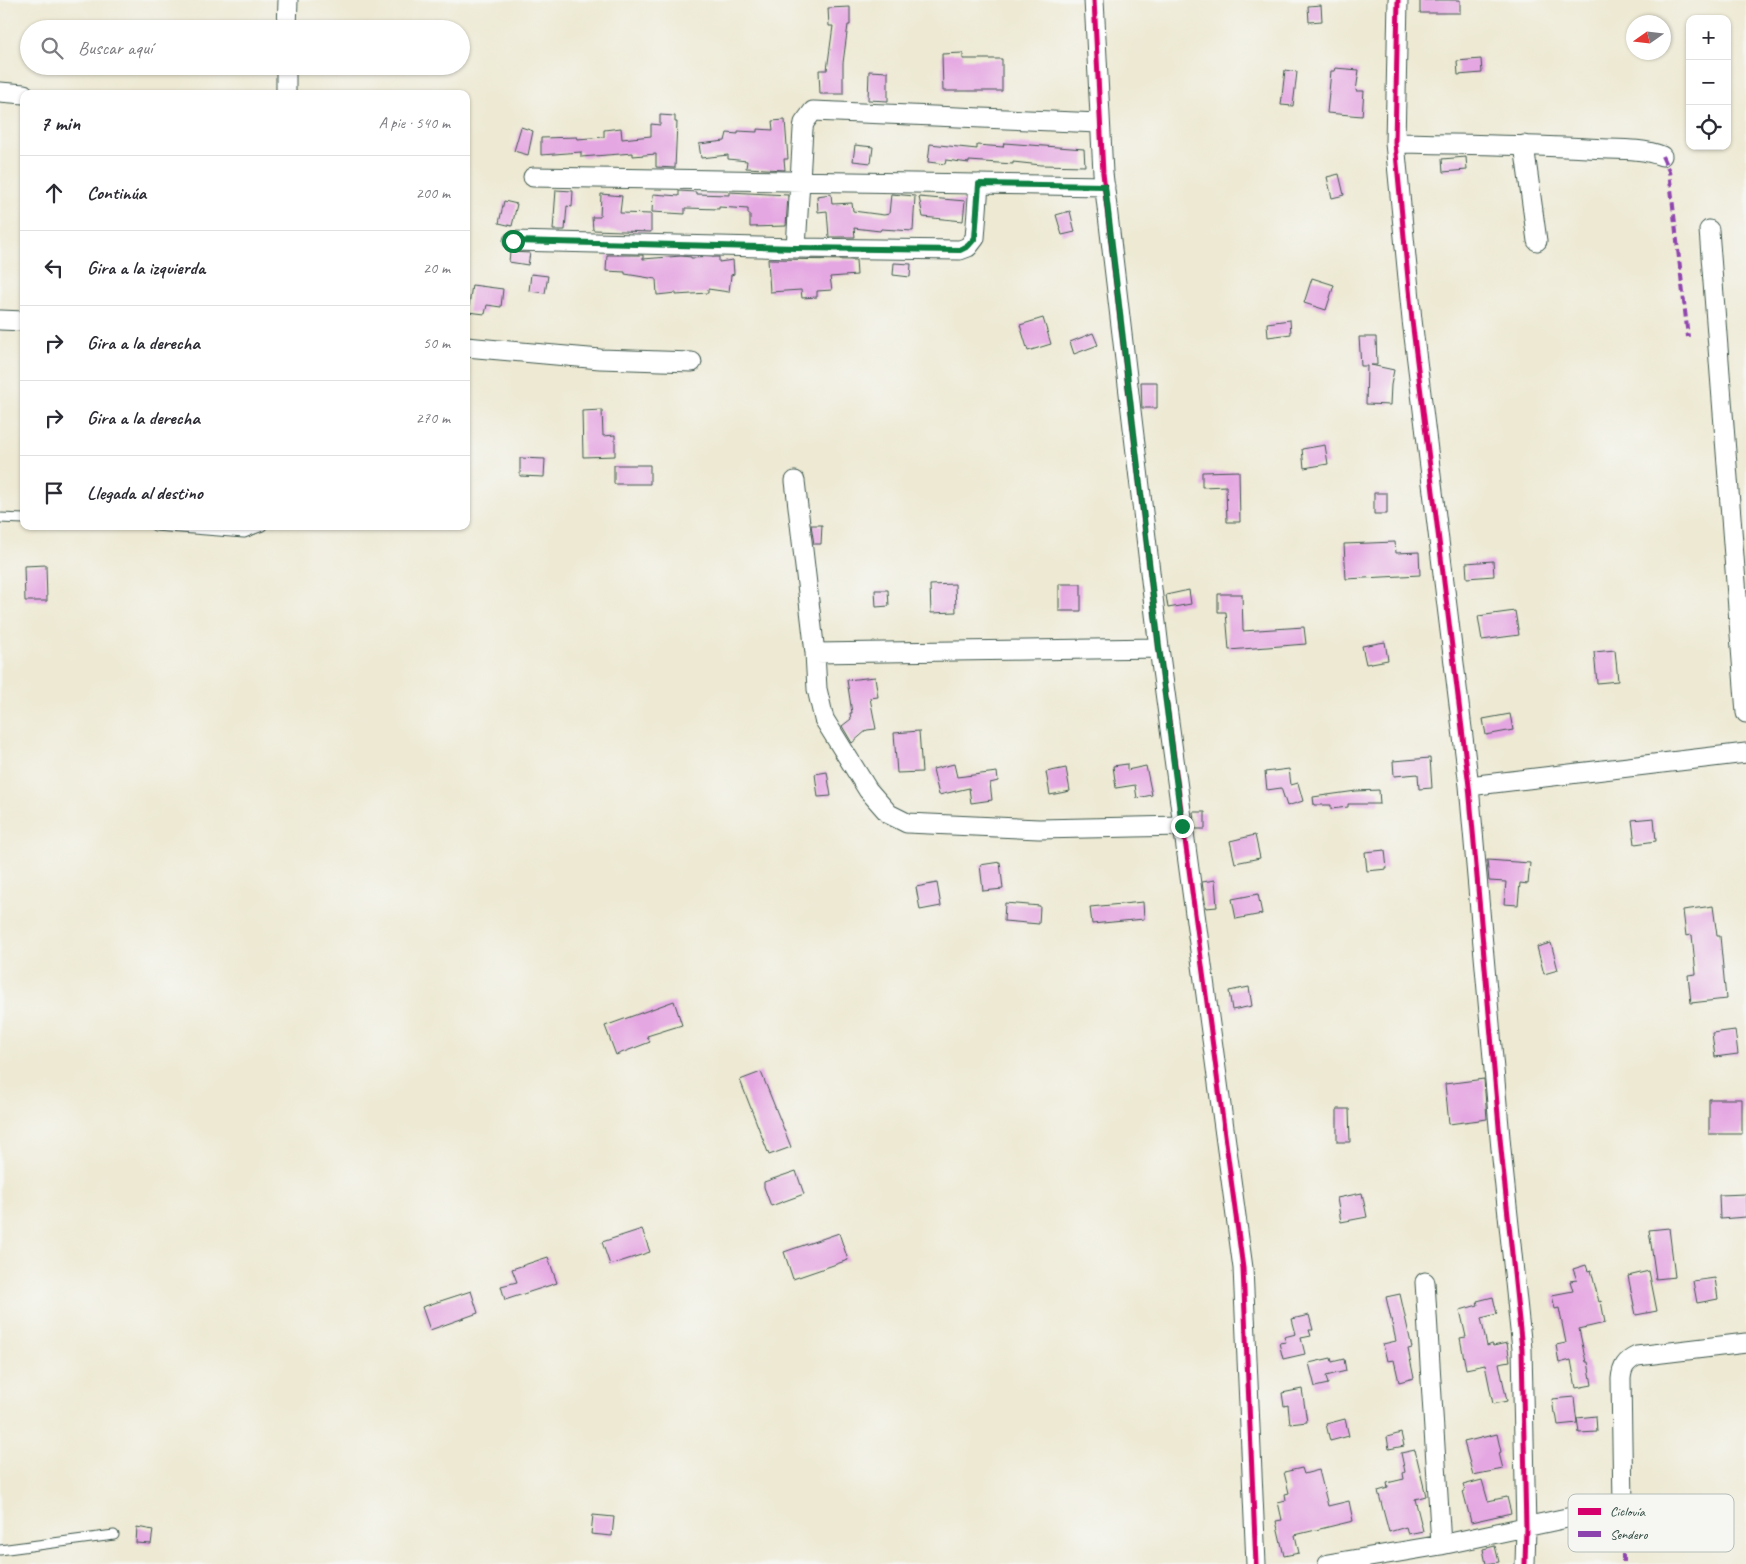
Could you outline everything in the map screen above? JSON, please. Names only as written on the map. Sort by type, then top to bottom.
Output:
[{"type":"street","points":[[287,20],[288,0]]},
{"type":"street","points":[[1094,0],[1099,123],[1105,186],[1159,648],[1243,1268],[1256,1564]]},
{"type":"street","points":[[1398,0],[1395,142],[1413,330],[1469,786],[1502,1159],[1522,1349],[1526,1528],[1525,1564]]},
{"type":"street","points":[[286,75],[286,90]]},
{"type":"street","points":[[0,92],[20,94]]},
{"type":"street","points":[[796,248],[802,129],[813,110],[1099,123]]},
{"type":"street","points":[[1395,142],[1524,145],[1651,152],[1662,156]]},
{"type":"street","points":[[1524,145],[1537,241]]},
{"type":"street","points":[[533,177],[1105,186]]},
{"type":"street","points":[[513,241],[960,250],[968,246],[975,238],[979,184]]},
{"type":"street","points":[[1709,230],[1746,713]]},
{"type":"street","points":[[0,320],[20,321]]},
{"type":"street","points":[[470,347],[600,359],[692,362]]},
{"type":"street","points":[[795,481],[815,653],[817,689],[824,719],[868,790],[889,814],[907,823],[1039,829],[1182,826]]},
{"type":"street","points":[[815,653],[1159,648]]},
{"type":"street","points":[[1469,786],[1746,753]]},
{"type":"street","points":[[1425,1282],[1441,1545]]},
{"type":"street","points":[[1623,1494],[1621,1379],[1622,1371],[1630,1359],[1637,1356],[1746,1343]]},
{"type":"street","points":[[1328,1564],[1441,1545],[1568,1518]]},
{"type":"lane","points":[[0,518],[20,519]]},
{"type":"lane","points":[[205,530],[244,533],[252,530]]},
{"type":"lane","points":[[0,1550],[114,1535]]},
{"type":"building","points":[[1420,0],[1460,0],[1460,13],[1420,13]]},
{"type":"building","points":[[1321,5],[1322,21],[1309,22],[1308,6]]},
{"type":"building","points":[[850,7],[850,25],[848,25],[843,63],[843,94],[820,94],[819,70],[827,70],[833,26],[829,26],[828,8]]},
{"type":"building","points":[[963,53],[963,59],[1002,59],[1002,91],[943,91],[942,54]]},
{"type":"building","points":[[1481,59],[1482,73],[1458,75],[1457,61]]},
{"type":"building","points":[[1335,68],[1359,70],[1356,91],[1364,91],[1362,116],[1327,113],[1331,71],[1334,71]]},
{"type":"building","points":[[1285,70],[1297,72],[1293,106],[1281,105]]},
{"type":"building","points":[[869,71],[888,72],[888,101],[868,100]]},
{"type":"building","points":[[660,115],[675,116],[675,122],[677,122],[675,168],[656,167],[656,154],[633,156],[633,153],[581,157],[581,152],[541,155],[541,138],[577,137],[577,139],[604,137],[604,130],[621,128],[622,139],[651,136],[651,124],[660,125]]},
{"type":"building","points":[[785,120],[788,159],[784,159],[785,170],[746,168],[747,161],[728,159],[728,155],[701,158],[699,144],[725,141],[727,133],[738,134],[738,131],[757,132],[757,129],[773,130],[772,121]]},
{"type":"building","points":[[521,127],[533,131],[528,155],[514,151]]},
{"type":"building","points":[[1004,143],[1084,149],[1085,166],[1013,162],[1013,164],[969,161],[969,163],[946,160],[945,164],[928,162],[930,144],[977,149],[977,145],[1003,147]]},
{"type":"building","points":[[855,145],[873,147],[871,163],[853,161]]},
{"type":"building","points":[[1466,157],[1467,170],[1443,172],[1442,159]]},
{"type":"building","points":[[1339,174],[1344,195],[1332,198],[1327,177]]},
{"type":"building","points":[[556,190],[573,191],[572,207],[567,206],[565,230],[553,230]]},
{"type":"building","points":[[679,191],[696,192],[696,194],[729,195],[729,192],[788,195],[786,226],[750,227],[748,209],[719,207],[719,209],[685,208],[685,214],[652,212],[653,194],[679,196]]},
{"type":"building","points":[[601,194],[622,196],[620,213],[651,214],[651,232],[593,230],[592,217],[600,217]]},
{"type":"building","points":[[831,194],[832,204],[852,203],[853,211],[884,215],[889,214],[891,194],[915,196],[913,231],[881,229],[880,231],[854,228],[855,237],[829,237],[827,211],[818,212],[817,196]]},
{"type":"building","points":[[919,197],[965,201],[963,221],[923,217]]},
{"type":"building","points":[[504,201],[517,204],[512,226],[499,223]]},
{"type":"building","points":[[1070,211],[1075,232],[1062,235],[1056,215]]},
{"type":"building","points":[[510,252],[530,253],[528,265],[509,262]]},
{"type":"building","points":[[607,255],[643,255],[643,259],[681,256],[691,258],[719,257],[719,262],[733,260],[734,274],[731,275],[729,292],[708,289],[708,293],[657,295],[656,279],[625,274],[625,272],[606,271]]},
{"type":"building","points":[[768,259],[856,260],[857,275],[830,277],[832,290],[817,291],[817,297],[802,298],[801,290],[770,292]]},
{"type":"building","points":[[894,263],[911,264],[910,277],[893,275]]},
{"type":"building","points":[[531,274],[548,276],[545,293],[529,291]]},
{"type":"building","points":[[1312,278],[1334,285],[1326,310],[1304,303]]},
{"type":"building","points":[[472,285],[503,289],[501,307],[487,305],[485,314],[470,312]]},
{"type":"building","points":[[1043,318],[1051,344],[1028,351],[1020,325]]},
{"type":"building","points":[[1290,320],[1291,334],[1268,337],[1267,323]]},
{"type":"building","points":[[1093,333],[1098,345],[1074,354],[1070,342]]},
{"type":"building","points":[[1359,337],[1376,337],[1377,365],[1371,365],[1394,370],[1390,405],[1366,404],[1367,366],[1361,366]]},
{"type":"building","points":[[1141,382],[1157,382],[1157,408],[1142,408]]},
{"type":"building","points":[[602,410],[603,436],[615,435],[615,456],[583,457],[582,411]]},
{"type":"building","points":[[1325,445],[1328,464],[1304,468],[1302,449]]},
{"type":"building","points":[[520,458],[545,459],[544,477],[520,476]]},
{"type":"building","points":[[614,465],[650,465],[650,484],[614,484]]},
{"type":"building","points":[[1239,471],[1240,522],[1227,522],[1226,486],[1202,487],[1202,472]]},
{"type":"building","points":[[1374,493],[1387,493],[1387,514],[1374,514]]},
{"type":"building","points":[[811,525],[822,525],[821,544],[814,544]]},
{"type":"building","points":[[1395,542],[1396,553],[1419,552],[1420,575],[1346,579],[1344,544]]},
{"type":"building","points":[[1493,561],[1494,576],[1467,578],[1466,563]]},
{"type":"building","points":[[46,565],[47,601],[25,601],[24,566]]},
{"type":"building","points":[[955,584],[956,612],[931,613],[930,585]]},
{"type":"building","points":[[1059,584],[1081,584],[1081,611],[1059,611]]},
{"type":"building","points":[[875,590],[888,590],[889,606],[876,607]]},
{"type":"building","points":[[1189,590],[1191,604],[1168,608],[1166,595]]},
{"type":"building","points":[[1218,594],[1242,594],[1243,631],[1304,627],[1306,644],[1229,650],[1226,612],[1218,612]]},
{"type":"building","points":[[1515,611],[1519,635],[1482,640],[1478,616]]},
{"type":"building","points":[[1385,642],[1388,660],[1366,664],[1362,646]]},
{"type":"building","points":[[1615,650],[1618,681],[1597,683],[1594,652]]},
{"type":"building","points":[[875,677],[878,697],[870,698],[876,729],[867,730],[852,743],[842,726],[851,719],[850,713],[852,713],[847,680]]},
{"type":"building","points":[[1510,714],[1513,730],[1486,735],[1483,719]]},
{"type":"building","points":[[919,731],[922,772],[897,773],[894,733]]},
{"type":"building","points":[[1430,758],[1432,788],[1419,789],[1418,774],[1394,776],[1393,761]]},
{"type":"building","points":[[954,764],[957,777],[997,772],[998,781],[990,783],[992,800],[971,803],[969,788],[939,795],[933,769]]},
{"type":"building","points":[[1127,764],[1127,770],[1146,766],[1152,795],[1137,798],[1135,785],[1116,788],[1113,766]]},
{"type":"building","points":[[1066,768],[1070,791],[1050,795],[1046,772]]},
{"type":"building","points":[[1289,769],[1291,785],[1298,783],[1303,801],[1287,806],[1281,788],[1267,790],[1265,772]]},
{"type":"building","points":[[827,772],[831,796],[818,797],[815,774]]},
{"type":"building","points":[[1379,790],[1380,804],[1348,804],[1348,807],[1331,809],[1331,805],[1314,805],[1313,797]]},
{"type":"building","points":[[1193,812],[1205,812],[1205,829],[1195,829]]},
{"type":"building","points":[[1654,818],[1656,841],[1635,844],[1632,820]]},
{"type":"building","points":[[1255,835],[1260,858],[1235,863],[1230,841]]},
{"type":"building","points":[[1385,850],[1387,869],[1367,871],[1365,852]]},
{"type":"building","points":[[1487,860],[1530,863],[1528,884],[1520,883],[1518,905],[1504,904],[1506,882],[1489,881]]},
{"type":"building","points":[[1000,862],[1003,889],[983,891],[980,865]]},
{"type":"building","points":[[1215,880],[1217,907],[1206,908],[1202,882]]},
{"type":"building","points":[[937,883],[941,906],[920,910],[916,887]]},
{"type":"building","points":[[1258,894],[1262,914],[1236,919],[1232,899]]},
{"type":"building","points":[[1143,902],[1144,919],[1092,924],[1090,907]]},
{"type":"building","points":[[1005,903],[1040,906],[1039,924],[1004,921]]},
{"type":"building","points":[[1713,906],[1717,936],[1720,936],[1726,999],[1691,1003],[1688,975],[1696,974],[1692,935],[1686,936],[1683,910]]},
{"type":"building","points":[[1551,943],[1558,970],[1544,974],[1537,947]]},
{"type":"building","points":[[1249,987],[1252,1006],[1232,1010],[1229,991]]},
{"type":"building","points":[[674,1001],[682,1025],[647,1036],[650,1042],[616,1055],[605,1026]]},
{"type":"building","points":[[1735,1030],[1738,1054],[1715,1057],[1712,1033]]},
{"type":"building","points":[[761,1072],[791,1147],[769,1155],[740,1080]]},
{"type":"building","points":[[1484,1079],[1487,1119],[1449,1124],[1445,1084]]},
{"type":"building","points":[[1709,1099],[1742,1099],[1742,1134],[1709,1134]]},
{"type":"building","points":[[1337,1109],[1349,1109],[1350,1142],[1337,1142]]},
{"type":"building","points":[[796,1171],[804,1194],[771,1206],[764,1182]]},
{"type":"building","points":[[1362,1193],[1367,1217],[1341,1222],[1337,1198]]},
{"type":"building","points":[[1746,1194],[1746,1217],[1720,1219],[1719,1195]]},
{"type":"building","points":[[1669,1228],[1675,1277],[1656,1279],[1649,1230]]},
{"type":"building","points":[[642,1229],[650,1252],[610,1265],[602,1242]]},
{"type":"building","points":[[839,1233],[848,1260],[793,1279],[784,1252]]},
{"type":"building","points":[[548,1257],[557,1283],[505,1300],[501,1286],[517,1282],[512,1269]]},
{"type":"building","points":[[1586,1265],[1588,1271],[1591,1270],[1599,1302],[1601,1301],[1605,1323],[1579,1329],[1592,1385],[1576,1388],[1571,1360],[1559,1363],[1556,1345],[1566,1343],[1559,1308],[1555,1309],[1552,1295],[1573,1291],[1570,1281],[1577,1280],[1573,1269]]},
{"type":"building","points":[[1649,1271],[1657,1311],[1636,1315],[1628,1276]]},
{"type":"building","points":[[1715,1278],[1718,1299],[1697,1303],[1693,1281]]},
{"type":"building","points":[[471,1291],[478,1313],[430,1330],[422,1307]]},
{"type":"building","points":[[1400,1294],[1412,1348],[1408,1349],[1414,1378],[1399,1382],[1394,1360],[1387,1361],[1383,1344],[1396,1341],[1386,1297]]},
{"type":"building","points":[[1493,1297],[1497,1314],[1481,1318],[1487,1346],[1507,1343],[1510,1361],[1499,1363],[1507,1401],[1493,1404],[1485,1365],[1466,1369],[1460,1338],[1466,1337],[1460,1310],[1478,1305],[1477,1301]]},
{"type":"building","points":[[1309,1315],[1313,1330],[1309,1330],[1311,1336],[1301,1338],[1305,1354],[1283,1359],[1279,1343],[1286,1342],[1284,1337],[1296,1334],[1292,1319]]},
{"type":"building","points":[[1331,1358],[1332,1362],[1344,1359],[1346,1371],[1326,1376],[1328,1384],[1315,1387],[1309,1363]]},
{"type":"building","points":[[1302,1389],[1307,1422],[1290,1424],[1288,1405],[1284,1406],[1282,1393]]},
{"type":"building","points":[[1574,1397],[1577,1423],[1558,1425],[1552,1399]]},
{"type":"building","points":[[1596,1416],[1597,1432],[1579,1433],[1577,1418]]},
{"type":"building","points":[[1345,1419],[1349,1436],[1330,1441],[1326,1424]]},
{"type":"building","points":[[1401,1433],[1404,1446],[1389,1449],[1387,1437]]},
{"type":"building","points":[[1497,1434],[1503,1469],[1473,1475],[1464,1442]]},
{"type":"building","points":[[1415,1450],[1426,1496],[1415,1499],[1423,1531],[1408,1534],[1406,1527],[1389,1532],[1378,1491],[1388,1488],[1387,1483],[1404,1479],[1403,1473],[1405,1472],[1401,1453]]},
{"type":"building","points":[[1302,1468],[1304,1474],[1319,1470],[1328,1506],[1349,1501],[1353,1521],[1295,1535],[1299,1553],[1284,1556],[1276,1521],[1282,1520],[1278,1502],[1286,1500],[1285,1494],[1289,1493],[1284,1472]]},
{"type":"building","points":[[1482,1480],[1488,1501],[1507,1497],[1511,1513],[1471,1522],[1463,1485]]},
{"type":"building","points":[[593,1515],[614,1517],[612,1536],[591,1534]]},
{"type":"building","points":[[137,1527],[153,1530],[151,1544],[136,1543]]},
{"type":"building","points":[[1495,1546],[1499,1562],[1486,1564],[1483,1549]]},
{"type":"marked path","points":[[1662,156],[1669,171],[1688,337]]},
{"type":"marked path","points":[[1623,1552],[1623,1564]]},
{"type":"cycle path","points":[[1094,0],[1103,173],[1159,648],[1243,1268],[1256,1564]]},
{"type":"cycle path","points":[[1398,0],[1395,143],[1412,320],[1469,786],[1501,1149],[1522,1349],[1526,1528],[1525,1564]]},
{"type":"route","points":[[513,241],[960,250],[971,244],[975,238],[979,184],[1105,186],[1159,648],[1182,826]]}]
